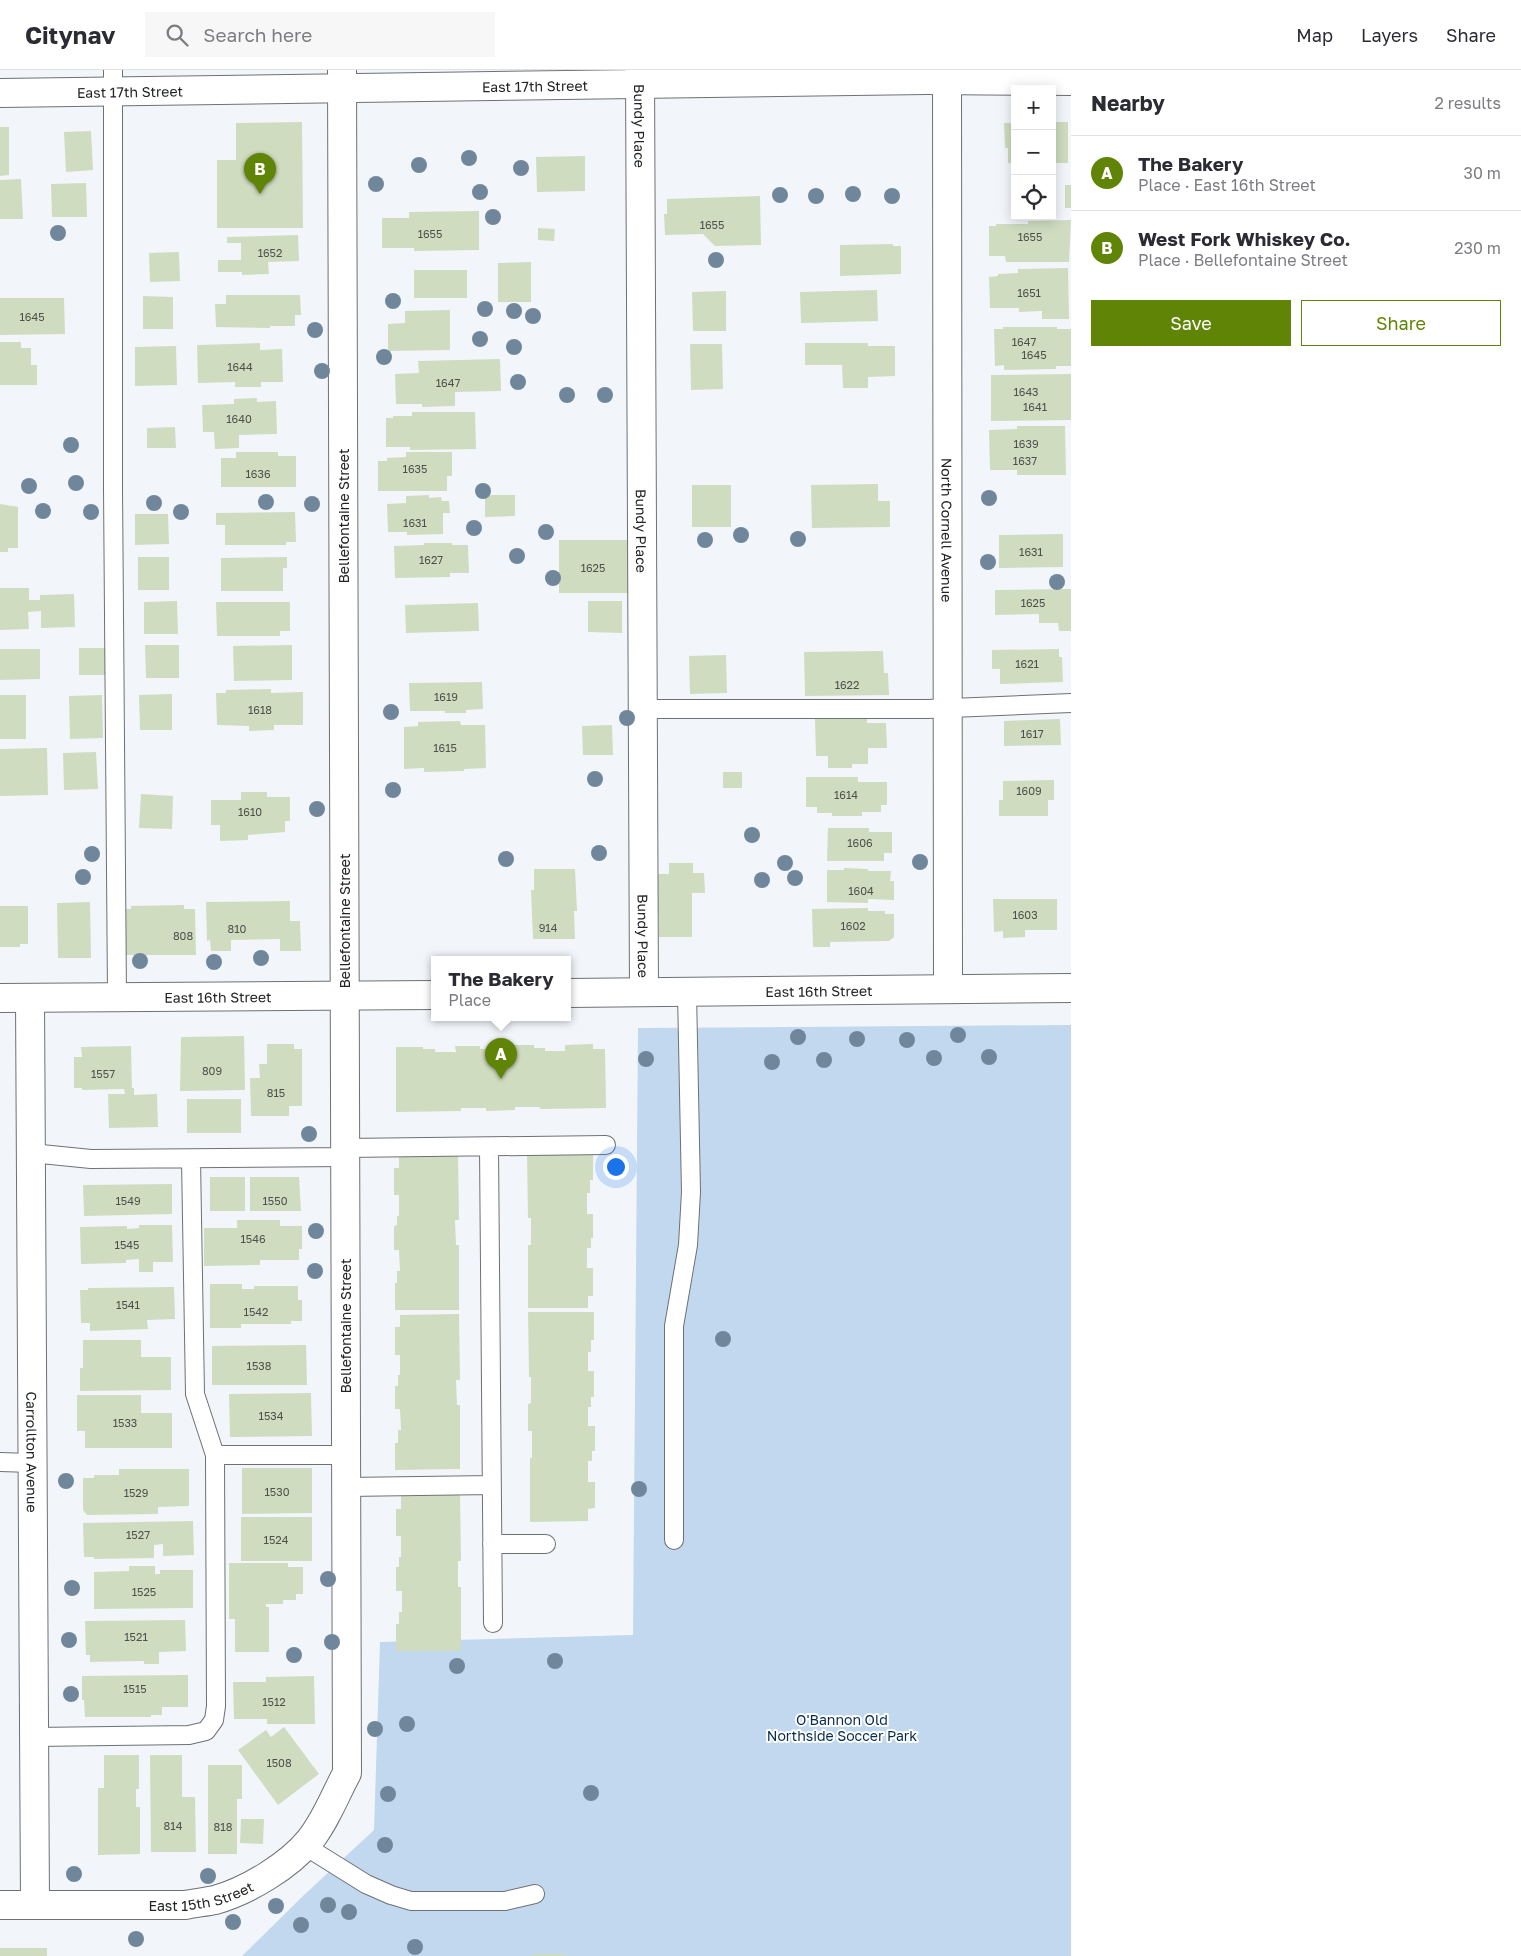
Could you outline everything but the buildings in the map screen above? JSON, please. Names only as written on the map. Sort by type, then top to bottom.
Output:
[{"type":"street","name":"East 17th Street","points":[[0,93],[113,80],[947,75],[1071,81]]},
{"type":"street","name":"North Cornell Avenue","points":[[947,75],[948,989]]},
{"type":"street","name":"Bundy Place","points":[[640,77],[644,992]]},
{"type":"street","name":"Bellefontaine Street","points":[[342,79],[347,1772]]},
{"type":"street","name":"East 16th Street","points":[[571,993],[1071,988]]},
{"type":"street","name":"East 16th Street","points":[[0,998],[431,995]]},
{"type":"street","name":"Carrollton Avenue","points":[[30,998],[35,1905]]},
{"type":"street","name":"East 15th Street","points":[[0,1905],[185,1905],[228,1896],[267,1876],[305,1846],[320,1826],[347,1772]]},
{"type":"lane","points":[[113,80],[113,486],[117,997]]},
{"type":"lane","points":[[643,709],[947,708],[1071,703]]},
{"type":"lane","points":[[674,1540],[674,1326],[688,1245],[691,1192],[687,992]]},
{"type":"lane","points":[[31,1153],[92,1159],[191,1159],[489,1146],[606,1145]]},
{"type":"lane","points":[[489,1146],[493,1623]]},
{"type":"lane","points":[[34,1737],[189,1734],[206,1731],[214,1720],[216,1706],[215,1455],[195,1394],[191,1159]]},
{"type":"lane","points":[[215,1455],[346,1455]]},
{"type":"lane","points":[[0,1462],[32,1463]]},
{"type":"lane","points":[[346,1487],[492,1485]]},
{"type":"lane","points":[[492,1544],[546,1544]]},
{"type":"lane","points":[[305,1846],[366,1884],[411,1901],[505,1901],[535,1894]]},
{"type":"green space","name":"O'Bannon Old Northside Soccer Park","points":[[1071,1025],[1071,1956],[242,1956],[374,1830],[380,1642],[633,1635],[638,1028]]},
{"type":"place","name":"West Fork Whiskey Co.","points":[[260,194]]},
{"type":"place","name":"The Bakery","points":[[501,1079]]}]
